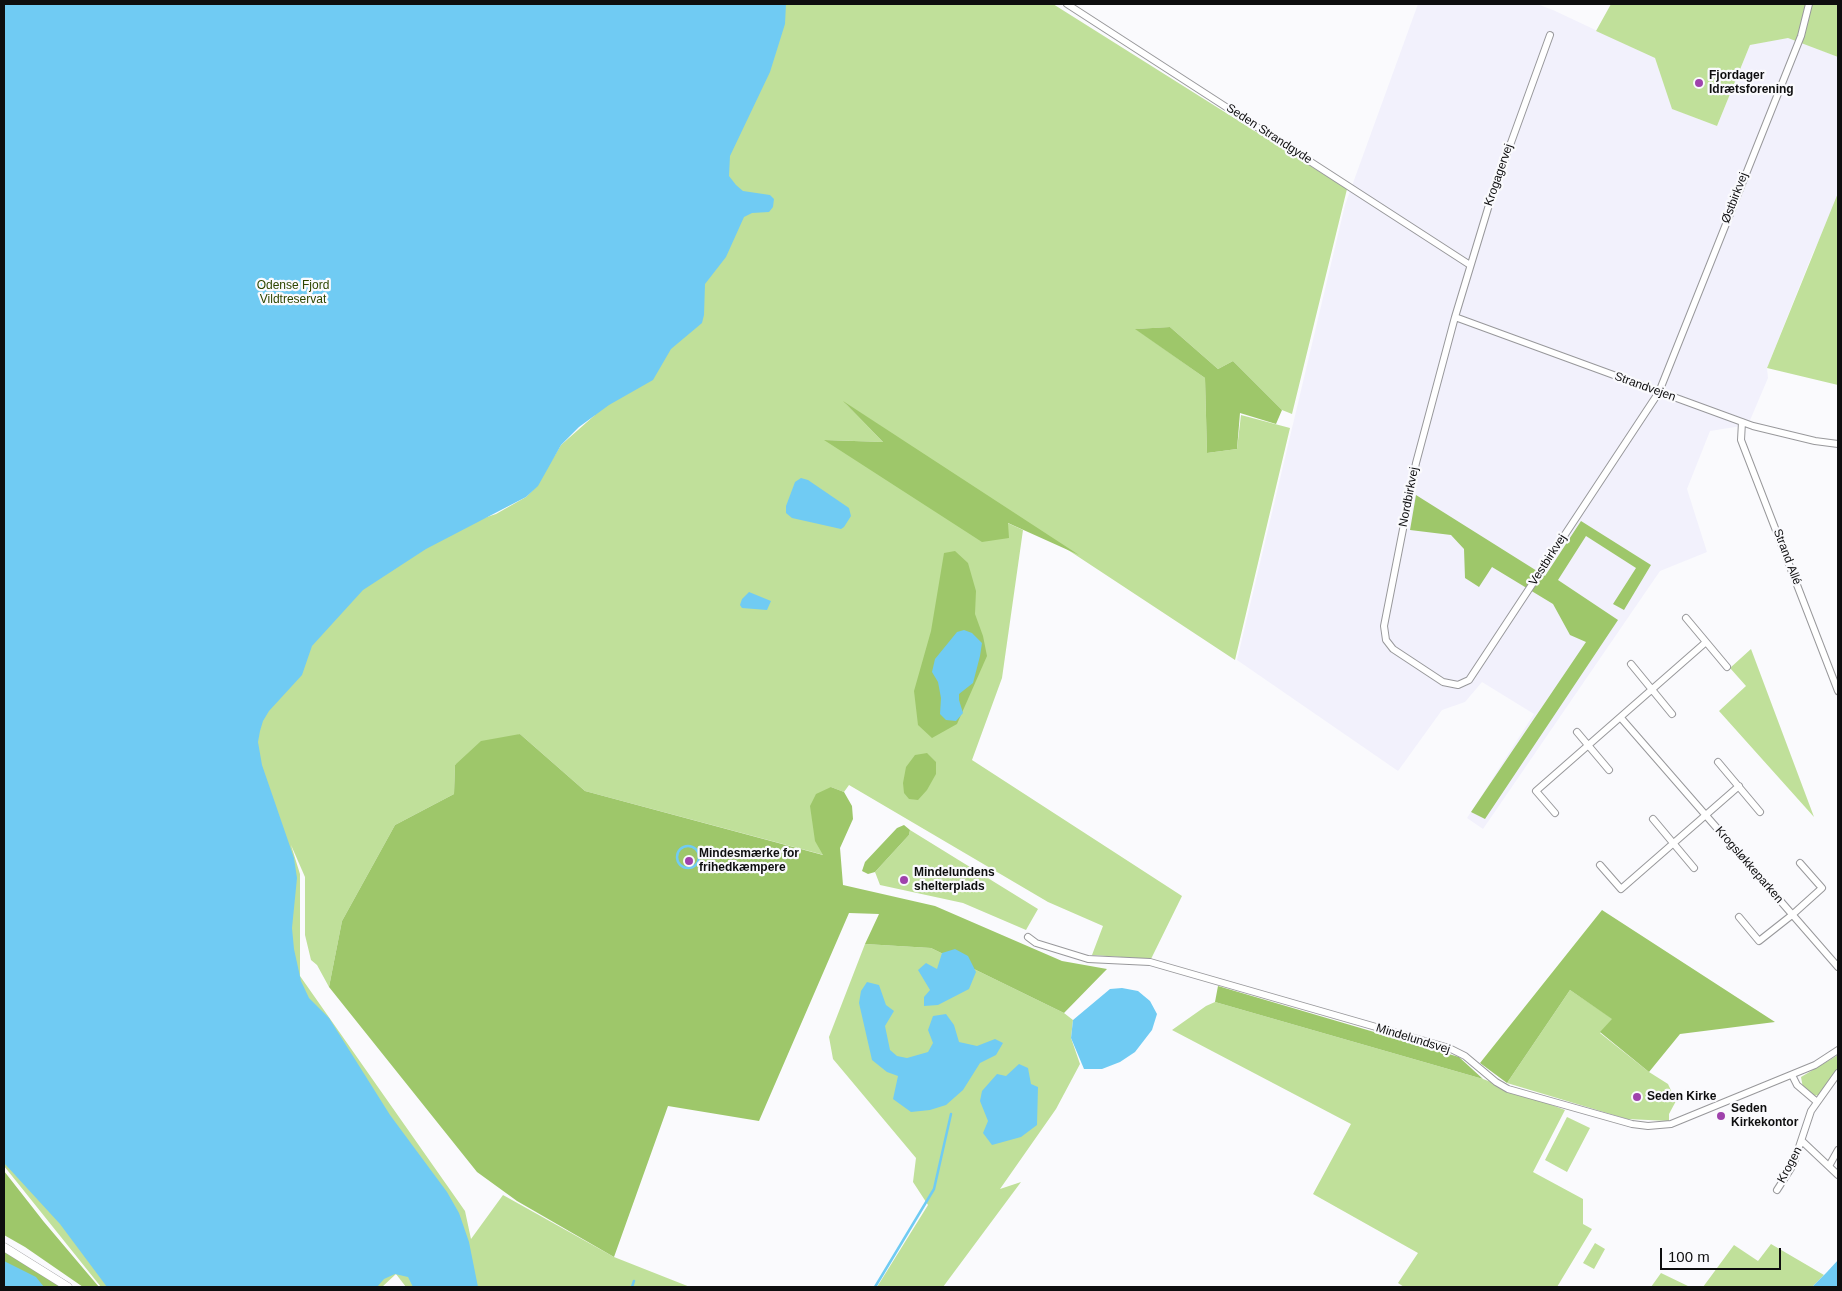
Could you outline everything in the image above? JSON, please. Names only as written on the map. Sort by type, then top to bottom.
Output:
[{"type":"street","name":"Seden Strandgyde","points":[[1067,4],[1470,265]]},
{"type":"street","name":"Østbirkvej","points":[[1659,392],[1801,36],[1809,4]]},
{"type":"street","name":"Krogagervej","points":[[1455,317],[1470,265],[1515,129],[1550,35]]},
{"type":"street","name":"Strandvejen","points":[[1455,317],[1742,422],[1781,434],[1838,444]]},
{"type":"street","name":"Nordbirkvej","points":[[1418,666],[1388,643],[1384,626],[1416,463],[1455,317]]},
{"type":"street","name":"Vestbirkvej","points":[[1418,666],[1443,682],[1458,686],[1469,680],[1659,392]]},
{"type":"street","name":"Strand Allé","points":[[1742,422],[1741,440],[1838,691]]},
{"type":"street","points":[[1686,618],[1727,667]]},
{"type":"street","points":[[1555,813],[1536,791],[1706,642]]},
{"type":"street","points":[[1631,664],[1672,714]]},
{"type":"street","name":"Krogsløkkeparken","points":[[1621,718],[1838,967]]},
{"type":"street","points":[[1577,732],[1609,770]]},
{"type":"street","points":[[1718,762],[1760,812]]},
{"type":"street","name":"Krogsløkkeparken","points":[[1600,865],[1622,889],[1739,786]]},
{"type":"street","points":[[1653,819],[1694,868]]},
{"type":"street","name":"Krogsløkkeparken","points":[[1739,917],[1759,940],[1822,888],[1800,863]]},
{"type":"street","name":"Mindelundsvej","points":[[1028,937],[1036,943],[1088,959],[1150,962],[1449,1048],[1465,1056],[1496,1082],[1508,1088],[1632,1124],[1648,1126],[1671,1124],[1688,1115],[1815,1065],[1838,1050]]},
{"type":"street","name":"Krogen","points":[[1777,1190],[1793,1165],[1807,1122],[1817,1102],[1838,1073]]},
{"type":"street","points":[[1792,1075],[1797,1085],[1817,1102]]},
{"type":"street","name":"Krogen","points":[[1802,1141],[1838,1175]]},
{"type":"street","points":[[1829,1166],[1838,1150]]},
{"type":"street","points":[[4,1247],[68,1287]]},
{"type":"shaded area","points":[[1418,4],[1537,4],[1553,10],[1655,58],[1673,109],[1717,126],[1750,45],[1788,37],[1838,57],[1838,193],[1830,218],[1812,255],[1767,368],[1768,378],[1748,425],[1710,431],[1687,489],[1707,552],[1660,571],[1483,829],[1467,818],[1534,714],[1482,682],[1465,702],[1442,710],[1398,771],[1237,660],[1345,205]]},
{"type":"green space","points":[[4,4],[1053,4],[1347,189],[1292,414],[1282,410],[1233,361],[1218,369],[1170,327],[1136,329],[1205,378],[1207,453],[1237,449],[1241,415],[1290,428],[1235,660],[845,403],[883,442],[825,440],[1023,530],[1002,678],[972,760],[1182,896],[1151,959],[1092,955],[1103,926],[1048,902],[849,785],[844,792],[831,787],[824,855],[585,791],[520,734],[455,765],[454,794],[395,825],[342,921],[329,987],[317,965],[311,960],[305,935],[305,877],[291,845],[300,874],[300,976],[465,1211],[471,1239],[503,1195],[614,1257],[690,1287],[406,1287],[396,1274],[382,1287],[101,1287],[4,1166]],"holes":[[[595,415],[561,445],[552,460],[552,453],[588,416]],[[535,488],[526,497],[496,514],[481,519]]]},
{"type":"green space","name":"Fjordager Idrætsforening","points":[[1611,4],[1838,4],[1838,57],[1788,38],[1750,45],[1717,126],[1672,109],[1655,58],[1596,31]]},
{"type":"green space","points":[[1838,193],[1838,385],[1767,368]]},
{"type":"green space","points":[[1170,327],[1218,369],[1233,361],[1282,410],[1276,424],[1240,413],[1237,449],[1207,453],[1205,378],[1135,329]]},
{"type":"green space","points":[[843,401],[1079,555],[1008,523],[1009,538],[982,542],[824,440],[883,442]]},
{"type":"green space","points":[[1416,495],[1545,576],[1581,521],[1651,565],[1624,610],[1613,604],[1636,568],[1586,536],[1558,580],[1618,620],[1485,819],[1471,812],[1586,642],[1570,635],[1553,604],[1492,567],[1479,587],[1465,578],[1464,549],[1451,535],[1410,530]]},
{"type":"green space","points":[[955,551],[968,563],[976,591],[975,614],[983,636],[987,656],[957,724],[932,738],[918,725],[914,691],[931,631],[944,553]]},
{"type":"green space","points":[[1751,649],[1814,817],[1719,711],[1746,686],[1730,668]]},
{"type":"green space","points":[[520,734],[585,791],[823,855],[815,841],[810,806],[816,794],[831,787],[844,792],[852,806],[853,819],[840,848],[843,885],[935,906],[1062,961],[1107,969],[1064,1013],[931,948],[865,944],[879,914],[849,913],[759,1121],[668,1106],[614,1257],[517,1201],[477,1172],[329,987],[342,921],[395,825],[454,794],[455,765],[481,741]]},
{"type":"green space","points":[[927,753],[936,762],[936,774],[927,790],[918,800],[909,799],[904,793],[903,783],[906,767],[915,755]]},
{"type":"green space","points":[[904,825],[910,830],[909,835],[875,872],[868,874],[862,871],[865,862],[897,828]]},
{"type":"green space","points":[[910,830],[1038,909],[1026,930],[963,903],[880,885],[875,872],[909,835]]},
{"type":"green space","points":[[1602,910],[1775,1022],[1680,1034],[1649,1072],[1600,1032],[1612,1019],[1570,990],[1507,1083],[1480,1063]]},
{"type":"green space","points":[[865,944],[931,948],[1064,1013],[1073,1020],[1071,1038],[1080,1064],[1056,1109],[1000,1189],[1021,1182],[943,1287],[877,1287],[928,1205],[913,1182],[916,1158],[833,1059],[829,1037]]},
{"type":"green space","points":[[1218,986],[1459,1057],[1483,1079],[1215,1002]]},
{"type":"green space","points":[[1570,990],[1613,1019],[1600,1033],[1649,1072],[1668,1084],[1676,1101],[1669,1114],[1669,1121],[1627,1119],[1507,1083]]},
{"type":"green space","points":[[1215,1002],[1483,1079],[1565,1110],[1533,1172],[1583,1199],[1583,1224],[1592,1229],[1557,1287],[1404,1287],[1398,1283],[1418,1253],[1313,1194],[1351,1124],[1172,1030],[1206,1006]]},
{"type":"green space","points":[[1838,1055],[1838,1070],[1819,1095],[1813,1096],[1803,1088],[1801,1077]]},
{"type":"green space","points":[[1567,1117],[1590,1128],[1567,1172],[1545,1160]]},
{"type":"green space","points":[[4,1171],[99,1287],[83,1287],[25,1247],[4,1235]]},
{"type":"green space","points":[[1595,1243],[1605,1249],[1594,1269],[1583,1263]]},
{"type":"green space","points":[[1771,1244],[1824,1275],[1812,1287],[1703,1287],[1734,1245],[1758,1261]]},
{"type":"green space","points":[[4,1249],[63,1287],[4,1287]]},
{"type":"green space","points":[[1661,1273],[1690,1287],[1651,1287]]},
{"type":"water","name":"Odense Fjord Vildtreservat","points":[[4,4],[786,4],[785,24],[770,72],[730,156],[729,176],[736,185],[743,191],[770,195],[774,199],[773,207],[769,212],[752,213],[744,217],[726,257],[705,284],[702,323],[671,349],[653,380],[609,405],[579,427],[561,445],[538,486],[526,497],[426,549],[363,590],[312,646],[302,675],[269,711],[260,731],[258,742],[262,765],[294,858],[297,878],[292,928],[294,949],[301,981],[309,998],[329,1018],[390,1115],[447,1192],[459,1213],[469,1242],[478,1287],[413,1287],[408,1277],[395,1274],[384,1279],[377,1287],[107,1287],[60,1224],[4,1163]]},
{"type":"water","points":[[801,478],[808,480],[849,508],[851,516],[844,527],[841,529],[792,518],[786,513],[786,506],[795,482]]},
{"type":"water","points":[[749,592],[771,601],[767,610],[742,608],[740,605],[742,599]]},
{"type":"water","points":[[964,630],[972,633],[982,643],[980,656],[973,683],[959,694],[963,713],[956,721],[946,720],[940,714],[941,698],[938,682],[932,672],[935,659],[957,632]]},
{"type":"water","points":[[955,949],[968,956],[976,972],[969,989],[938,1005],[924,1006],[924,997],[930,990],[918,970],[926,963],[937,969],[942,953]]},
{"type":"water","points":[[867,982],[879,985],[886,1005],[894,1011],[885,1026],[890,1050],[897,1056],[907,1058],[928,1052],[933,1043],[928,1030],[933,1016],[946,1014],[954,1025],[959,1042],[977,1046],[995,1039],[1003,1043],[996,1055],[980,1063],[963,1090],[946,1105],[930,1110],[911,1112],[893,1099],[898,1076],[887,1072],[872,1060],[859,1003],[861,991]]},
{"type":"water","points":[[1122,988],[1138,991],[1150,1001],[1157,1014],[1152,1030],[1135,1052],[1120,1062],[1102,1069],[1084,1069],[1071,1038],[1073,1020],[1110,989]]},
{"type":"water","points":[[1019,1064],[1028,1068],[1031,1084],[1038,1087],[1037,1125],[1021,1137],[992,1145],[983,1133],[988,1121],[980,1101],[982,1091],[997,1074],[1006,1076]]},
{"type":"water","points":[[1838,1260],[1838,1287],[1812,1287],[1827,1272]]},
{"type":"water","points":[[4,1261],[36,1277],[44,1287],[4,1287]]},
{"type":"waterway","points":[[688,846],[696,849],[699,857],[696,865],[688,868],[680,865],[677,857],[680,849],[688,846]]},
{"type":"waterway","points":[[875,1287],[934,1189],[951,1114]]},
{"type":"waterway","points":[[632,1287],[634,1281]]},
{"type":"place","name":"Fjordager Idrætsforening","points":[[1699,83]]},
{"type":"place","name":"Mindesmærke for frihedkæmpere","points":[[689,861]]},
{"type":"place","name":"Mindelundens shelterplads","points":[[904,880]]},
{"type":"place","name":"Seden Kirke","points":[[1637,1097]]},
{"type":"place","name":"Seden Kirkekontor","points":[[1721,1116]]}]
